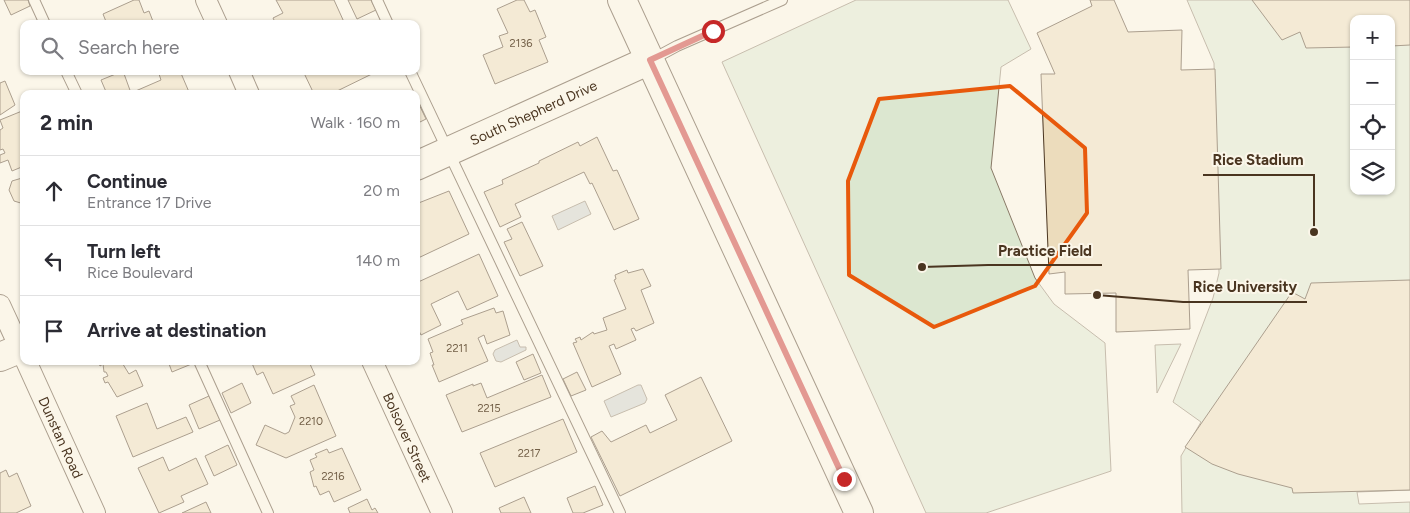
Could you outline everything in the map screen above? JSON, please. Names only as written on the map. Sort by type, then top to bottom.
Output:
[{"type":"main road","points":[[622,0],[859,513]]},
{"type":"main road","name":"South Shepherd Drive","points":[[420,164],[650,60]]},
{"type":"street","points":[[206,0],[215,20]]},
{"type":"street","points":[[241,75],[247,90]]},
{"type":"street","name":"Dunstan Road","points":[[0,305],[19,354]]},
{"type":"street","name":"Dunstan Road","points":[[24,365],[95,513]]},
{"type":"street","name":"Bolsover Street","points":[[374,365],[442,513]]},
{"type":"lane","points":[[34,0],[43,20]]},
{"type":"lane","points":[[377,0],[386,20]]},
{"type":"lane","points":[[650,60],[677,46],[782,0]]},
{"type":"lane","points":[[68,75],[75,90]]},
{"type":"lane","points":[[412,75],[419,90]]},
{"type":"lane","points":[[420,93],[620,513]]},
{"type":"lane","points":[[201,365],[268,513]]},
{"type":"highlighted area","points":[[1010,86],[1085,148],[1087,213],[1035,286],[934,327],[849,275],[848,181],[879,99]]},
{"type":"green space","points":[[856,0],[1008,0],[1031,49],[1001,67],[991,168],[1035,278],[1054,304],[1105,343],[1111,471],[986,513],[926,513],[722,62]]},
{"type":"green space","points":[[1187,0],[1410,0],[1410,490],[1357,492],[1359,504],[1410,502],[1410,513],[1182,513],[1181,456],[1201,422],[1173,402],[1213,298],[1219,273],[1214,63]]},
{"type":"green space","points":[[1181,344],[1157,393],[1155,345]]},
{"type":"shaded area","points":[[585,201],[591,214],[558,230],[552,216]]},
{"type":"shaded area","points":[[517,340],[520,347],[526,347],[526,350],[501,362],[496,361],[493,354],[495,350]]},
{"type":"shaded area","points":[[641,385],[647,399],[645,403],[611,417],[604,401]]},
{"type":"building","points":[[4,0],[28,0],[30,6],[11,15]]},
{"type":"building","points":[[134,0],[139,0],[144,13],[149,11],[152,20],[105,20],[103,14]]},
{"type":"building","points":[[276,0],[334,0],[343,20],[274,20],[273,18],[283,13]]},
{"type":"building","points":[[348,0],[371,0],[376,10],[357,19]]},
{"type":"building","points":[[517,0],[524,0],[530,12],[535,10],[546,37],[539,40],[548,62],[495,84],[483,55],[503,47],[499,36],[508,33],[497,9]]},
{"type":"building","points":[[1090,0],[1114,0],[1128,32],[1182,30],[1181,70],[1215,69],[1221,269],[1188,270],[1190,329],[1116,332],[1116,293],[1065,294],[1065,272],[1049,274],[1041,74],[1055,74],[1037,33],[1092,6]]},
{"type":"building","points":[[1252,0],[1410,0],[1410,45],[1395,46],[1395,15],[1350,15],[1350,47],[1306,48],[1300,32],[1282,40]]},
{"type":"building","points":[[113,75],[124,75],[130,90],[105,90],[101,80]]},
{"type":"building","points":[[159,75],[182,75],[188,90],[138,90],[161,80]]},
{"type":"building","points":[[305,75],[370,75],[339,90],[312,90]]},
{"type":"building","points":[[5,81],[15,105],[0,115],[0,83]]},
{"type":"building","points":[[420,106],[426,119],[420,122]]},
{"type":"building","points":[[20,112],[20,168],[12,171],[8,160],[0,163],[0,155],[5,153],[3,149],[0,150],[0,130],[3,128],[0,120]]},
{"type":"building","points":[[597,137],[613,171],[617,170],[639,219],[614,230],[592,183],[590,184],[584,172],[515,204],[521,217],[500,227],[484,192],[503,184],[502,180],[578,142],[580,146]]},
{"type":"building","points":[[20,179],[20,203],[14,201],[9,190],[12,181]]},
{"type":"building","points":[[449,191],[469,234],[420,257],[420,202]]},
{"type":"building","points":[[522,222],[543,266],[520,276],[504,242],[512,239],[507,229]]},
{"type":"building","points":[[479,254],[498,296],[467,310],[458,291],[431,304],[441,325],[421,335],[420,281]]},
{"type":"building","points":[[643,269],[651,286],[641,290],[654,323],[636,331],[634,328],[631,329],[636,340],[616,349],[614,344],[609,346],[621,374],[592,387],[573,343],[577,342],[575,339],[580,337],[581,340],[593,332],[594,334],[607,330],[603,318],[626,309],[614,280],[616,279],[615,275],[627,270],[628,273]]},
{"type":"building","points":[[1410,280],[1410,490],[1293,493],[1292,488],[1238,474],[1212,464],[1185,447],[1292,292],[1305,299],[1311,283]]},
{"type":"building","points":[[494,308],[496,313],[503,311],[510,335],[487,344],[484,335],[478,338],[488,361],[439,382],[432,365],[434,365],[430,353],[433,352],[428,339],[463,324],[461,320]]},
{"type":"building","points":[[533,354],[541,373],[524,380],[516,362]]},
{"type":"building","points":[[103,365],[123,365],[129,374],[136,370],[143,386],[117,397],[108,382],[105,383],[103,378],[108,376],[104,372]]},
{"type":"building","points":[[169,365],[189,365],[172,372]]},
{"type":"building","points":[[253,365],[310,365],[315,375],[273,394],[263,372],[257,375]]},
{"type":"building","points":[[577,372],[586,390],[571,396],[563,379]]},
{"type":"building","points":[[542,375],[551,397],[462,432],[446,395],[473,384],[473,386],[481,383],[487,398]]},
{"type":"building","points":[[701,377],[732,441],[620,496],[591,437],[602,431],[611,442],[646,425],[650,433],[677,420],[665,395]]},
{"type":"building","points":[[242,383],[251,403],[231,413],[222,393]]},
{"type":"building","points":[[314,385],[336,436],[286,458],[256,445],[265,425],[285,434],[289,432],[295,417],[290,406],[295,404],[291,396]]},
{"type":"building","points":[[209,396],[220,420],[199,429],[189,405]]},
{"type":"building","points":[[147,403],[157,429],[186,417],[193,432],[133,457],[116,416]]},
{"type":"building","points":[[563,419],[577,452],[495,487],[480,453]]},
{"type":"building","points":[[228,445],[237,465],[214,476],[205,456]]},
{"type":"building","points":[[342,448],[361,490],[334,502],[329,491],[320,495],[316,486],[314,487],[310,472],[314,470],[310,460],[317,457],[315,454],[327,449],[329,453]]},
{"type":"building","points":[[163,457],[169,471],[196,458],[208,484],[181,496],[184,502],[159,513],[138,468]]},
{"type":"building","points":[[6,470],[9,477],[17,473],[31,506],[16,513],[0,513],[0,473]]},
{"type":"building","points":[[595,486],[603,505],[583,513],[573,513],[567,498]]},
{"type":"building","points":[[524,497],[531,513],[501,513],[499,508]]},
{"type":"building","points":[[367,499],[372,510],[375,508],[378,513],[350,513],[348,508]]},
{"type":"building","points":[[206,502],[211,513],[182,513]]},
{"type":"place","name":"Rice Stadium","points":[[1314,232]]},
{"type":"place","name":"Practice Field","points":[[922,267]]},
{"type":"place","name":"Rice University","points":[[1097,295]]},
{"type":"route","points":[[713,31],[650,60],[844,479]]}]
